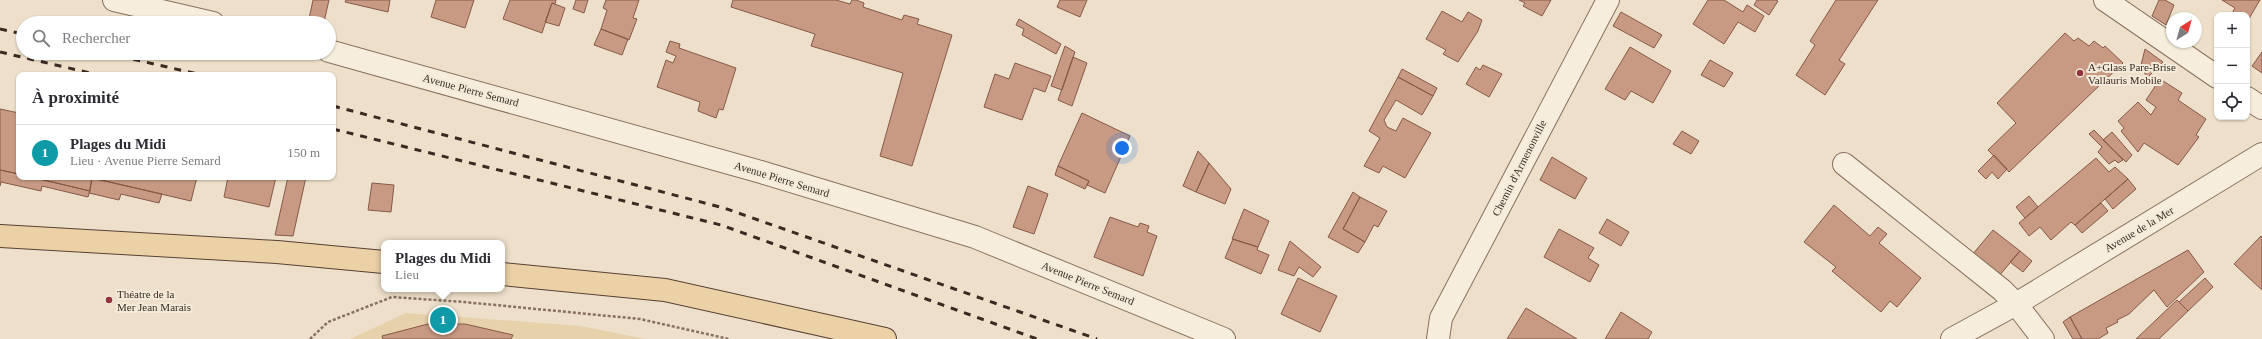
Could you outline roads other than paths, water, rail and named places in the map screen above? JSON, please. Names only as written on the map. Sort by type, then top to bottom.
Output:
[{"type":"main road","points":[[1,237],[277,252],[381,262]]},
{"type":"main road","points":[[505,274],[665,290],[885,339]]},
{"type":"street","points":[[114,0],[183,16]]},
{"type":"street","name":"Chemin d'Armenonville","points":[[1438,339],[1441,318],[1608,0]]},
{"type":"street","points":[[2105,0],[2214,75]]},
{"type":"street","name":"Avenue Pierre Semard","points":[[336,53],[753,170],[975,237],[1224,339]]},
{"type":"street","points":[[2250,100],[2262,108]]},
{"type":"street","name":"Avenue de la Mer","points":[[1952,339],[2016,304],[2262,154]]},
{"type":"street","points":[[1844,164],[2002,290],[2016,304],[2043,339]]},
{"type":"railway","points":[[0,29],[16,32]]},
{"type":"railway","points":[[0,52],[16,56]]},
{"type":"railway","points":[[34,60],[86,72]]},
{"type":"railway","points":[[137,60],[189,72]]},
{"type":"railway","points":[[336,107],[724,208],[1097,339]]},
{"type":"railway","points":[[336,130],[721,225],[1037,339]]},
{"type":"place","name":"A+Glass Pare-Brise Vallauris Mobile","points":[[2080,73]]},
{"type":"place","name":"Théatre de la Mer Jean Marais","points":[[109,300]]},
{"type":"place","name":"Plages du Midi","points":[[443,320]]}]
